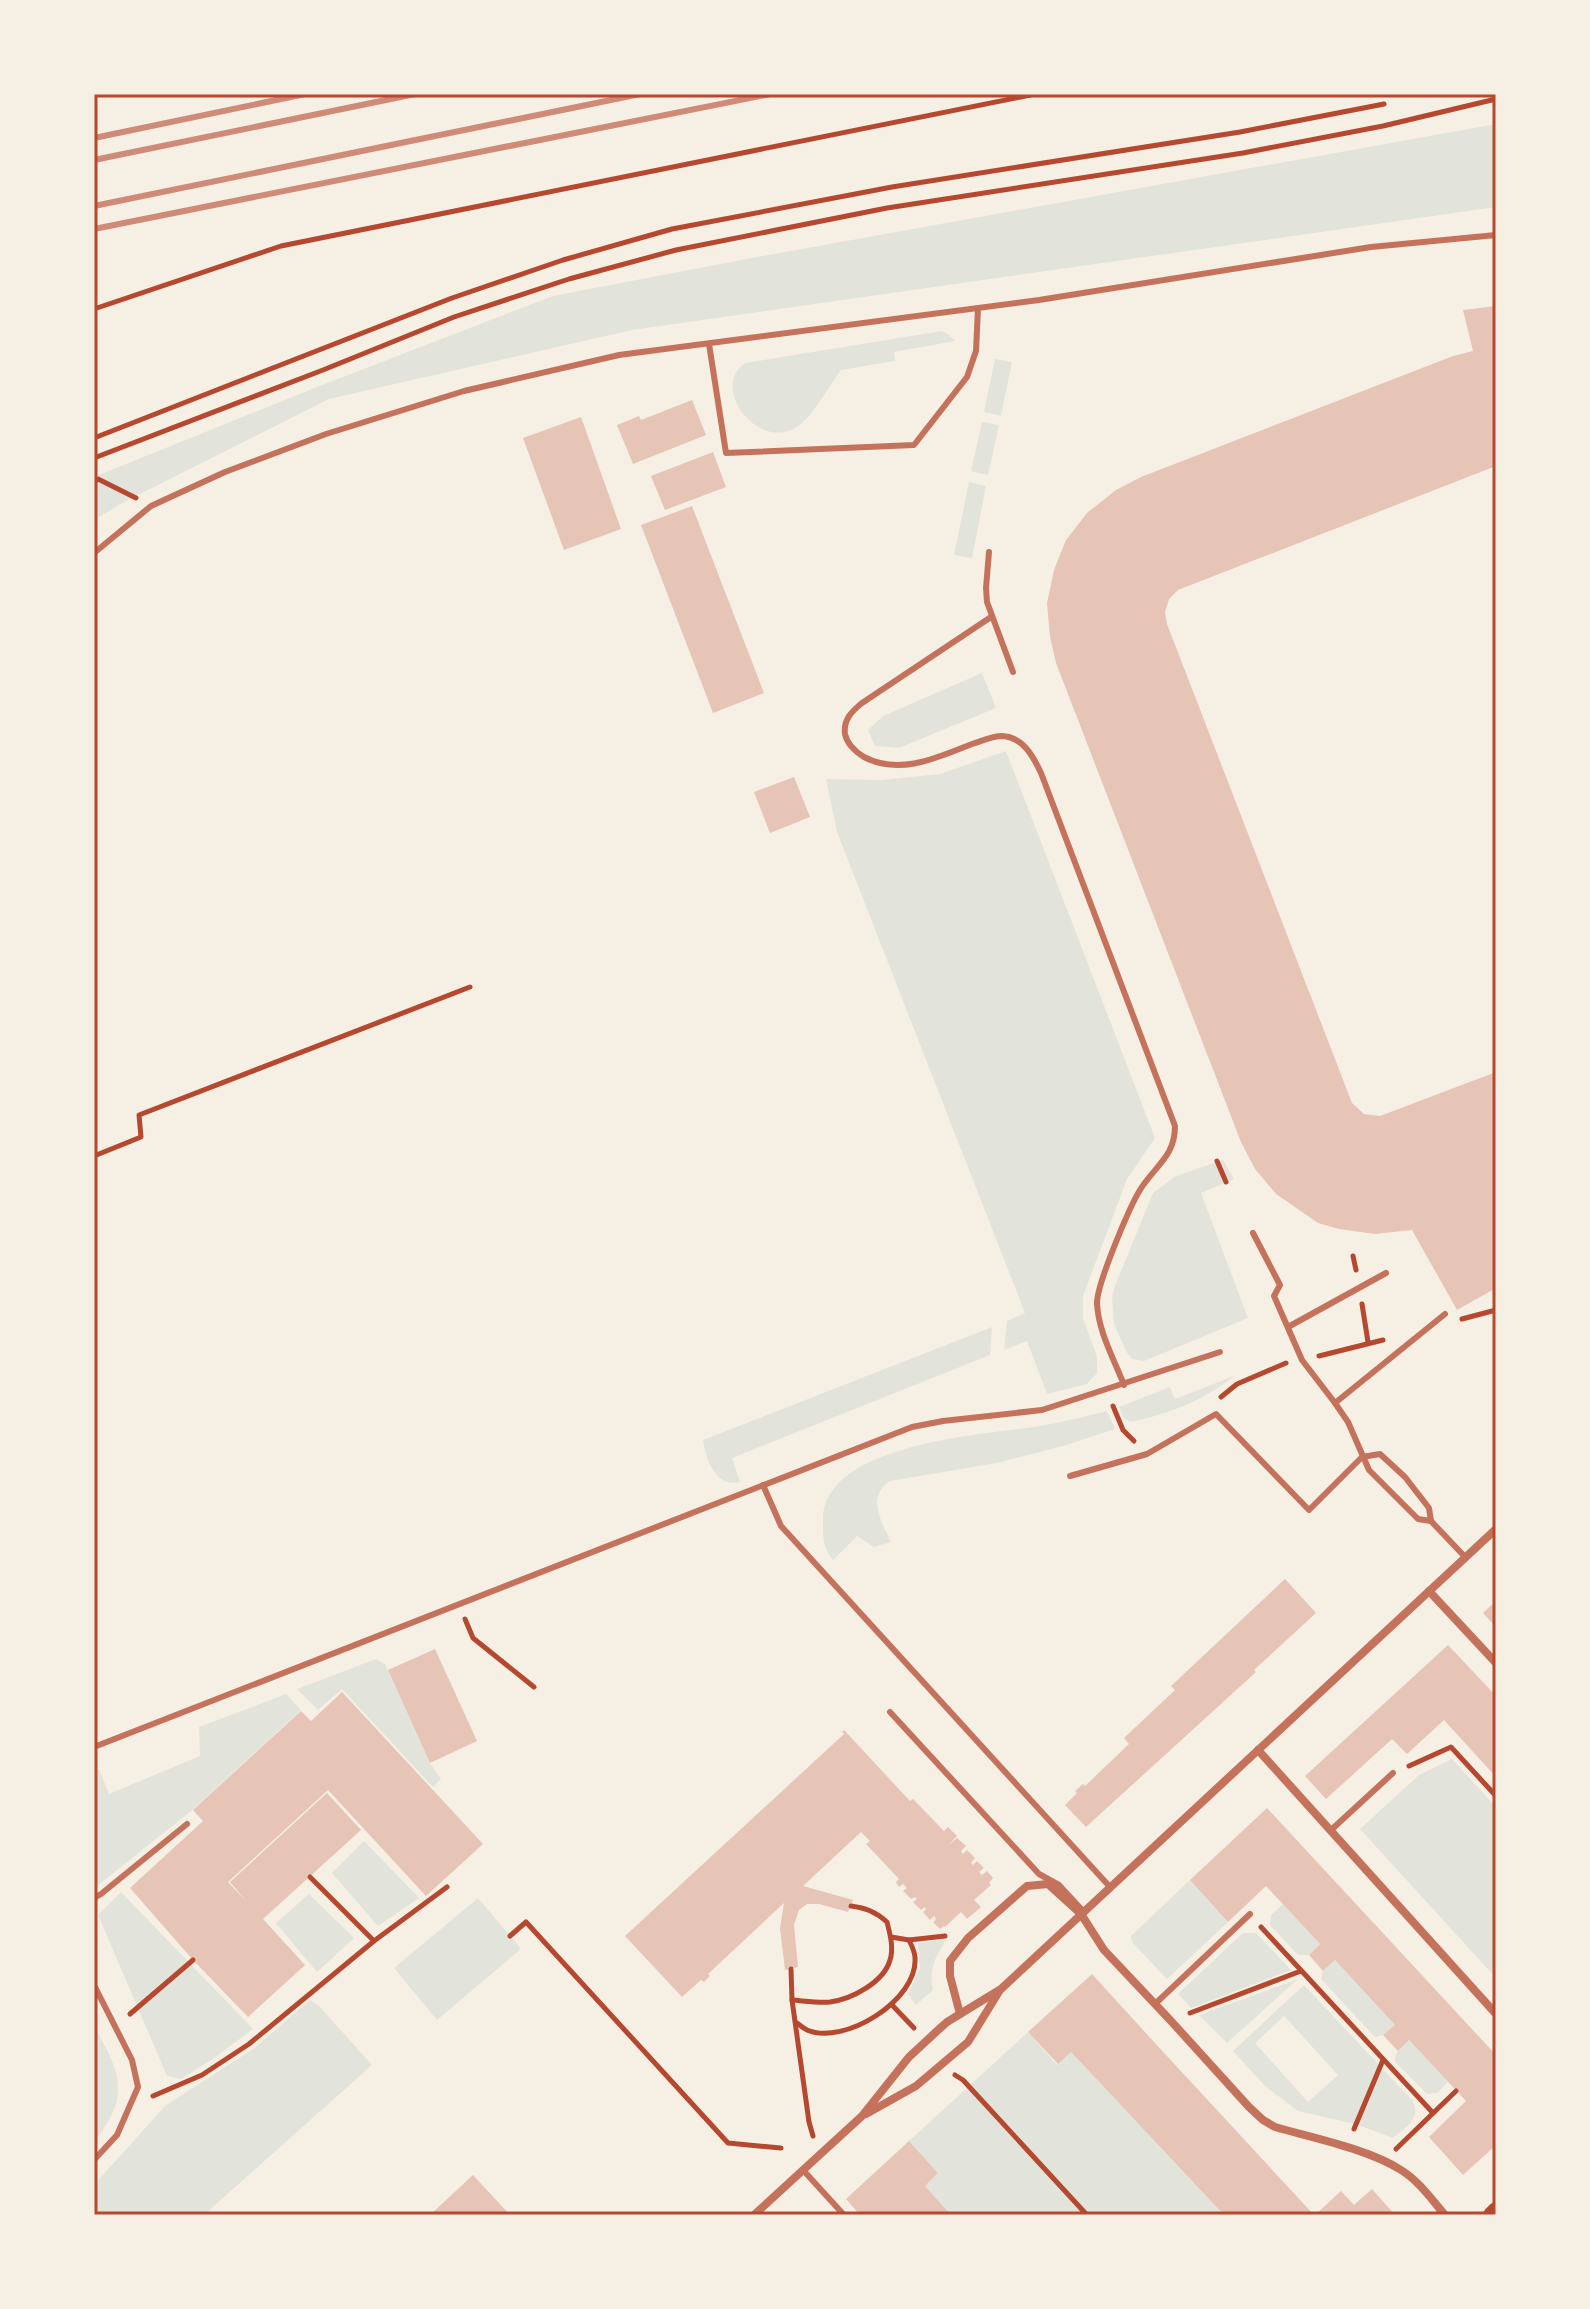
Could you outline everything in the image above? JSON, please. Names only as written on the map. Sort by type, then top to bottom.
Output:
[{"type":"main road","points":[[1491,2215],[1496,2210]]},
{"type":"street","points":[[754,2215],[862,2116],[909,2057],[937,2031],[1001,1989],[1496,1529]]},
{"type":"street","points":[[1429,1591],[1496,1663]]},
{"type":"street","points":[[1258,1750],[1496,2014]]},
{"type":"street","points":[[960,2014],[950,1976],[950,1961],[968,1938],[1027,1886],[1048,1884],[1082,1913],[1104,1950],[1263,2120],[1275,2127],[1346,2148],[1400,2169],[1445,2215]]},
{"type":"street","points":[[862,2116],[916,2086],[968,2042],[1001,1989]]},
{"type":"lane","points":[[94,553],[151,506],[225,472],[326,434],[464,391],[619,355],[978,308],[1371,247],[1496,235]]},
{"type":"lane","points":[[709,344],[726,453],[914,445],[967,377],[976,351],[978,308]]},
{"type":"lane","points":[[989,552],[986,588],[991,617],[1013,672]]},
{"type":"lane","points":[[991,617],[862,703],[851,712],[844,730],[847,740],[861,756],[893,765],[929,761],[1001,736],[1020,742],[1032,755],[1041,773],[1175,1126],[1171,1151],[1135,1196],[1098,1290],[1098,1315],[1124,1385]]},
{"type":"lane","points":[[1253,1233],[1280,1285],[1274,1296],[1302,1360],[1348,1422],[1369,1470],[1418,1519],[1431,1521]]},
{"type":"lane","points":[[1288,1327],[1386,1273]]},
{"type":"lane","points":[[1335,1403],[1445,1314]]},
{"type":"lane","points":[[94,1747],[912,1427],[1042,1410],[1220,1352]]},
{"type":"lane","points":[[1070,1476],[1147,1454],[1216,1414],[1309,1510],[1362,1457],[1380,1454],[1396,1467],[1429,1508],[1431,1521],[1466,1558]]},
{"type":"lane","points":[[763,1485],[781,1526],[1110,1887]]},
{"type":"lane","points":[[890,1712],[1039,1874],[1059,1885],[1082,1913]]},
{"type":"lane","points":[[1331,1830],[1393,1773]]},
{"type":"lane","points":[[94,1898],[187,1824]]},
{"type":"lane","points":[[1155,2004],[1250,1914]]},
{"type":"lane","points":[[94,1985],[132,2060],[138,2087],[117,2135],[94,2160]]},
{"type":"lane","points":[[803,2170],[844,2215]]},
{"type":"path","points":[[94,309],[281,246],[1035,94]]},
{"type":"path","points":[[94,458],[454,317],[569,279],[676,250],[887,208],[1243,153],[1383,126],[1496,99]]},
{"type":"path","points":[[94,438],[452,298],[563,260],[672,229],[892,187],[1240,132],[1384,104]]},
{"type":"path","points":[[94,482],[98,479],[109,483],[151,506]]},
{"type":"path","points":[[94,1156],[141,1137],[139,1115],[470,987]]},
{"type":"path","points":[[1217,1161],[1226,1182]]},
{"type":"path","points":[[1237,1384],[1272,1370]]},
{"type":"path","points":[[1114,1408],[1123,1430]]},
{"type":"path","points":[[459,1605],[473,1638],[534,1687]]},
{"type":"path","points":[[1393,1773],[1451,1747],[1496,1796]]},
{"type":"path","points":[[310,1877],[374,1941]]},
{"type":"path","points":[[129,2105],[214,2068],[249,2044],[374,1941],[447,1887]]},
{"type":"path","points":[[792,2000],[830,2002],[860,1991],[886,1970],[892,1957],[887,1922],[864,1907],[851,1906]]},
{"type":"path","points":[[1250,1914],[1433,2113]]},
{"type":"path","points":[[510,1936],[526,1922],[728,2143],[781,2148]]},
{"type":"path","points":[[891,1937],[909,1940],[959,1934],[968,1938]]},
{"type":"path","points":[[797,2023],[809,2031],[838,2031],[875,2017],[892,2005],[911,1980],[914,1969],[915,1959],[909,1940]]},
{"type":"path","points":[[114,2027],[193,1960]]},
{"type":"path","points":[[791,1969],[792,2000],[809,2122],[818,2156]]},
{"type":"path","points":[[1171,2021],[1301,1971]]},
{"type":"path","points":[[892,2005],[914,2029]]},
{"type":"path","points":[[1346,2148],[1383,2060]]},
{"type":"path","points":[[948,2070],[963,2080],[1087,2215]]},
{"type":"path","points":[[1383,2162],[1456,2091]]},
{"type":"shaded area","points":[[1496,124],[1496,207],[632,330],[329,399],[94,520],[94,477],[553,296]]},
{"type":"shaded area","points":[[942,331],[955,341],[894,352],[895,361],[841,370],[804,421],[789,431],[773,432],[758,427],[737,404],[733,389],[735,375],[745,363]]},
{"type":"shaded area","points":[[995,359],[1012,362],[1001,416],[984,412]]},
{"type":"shaded area","points":[[982,422],[999,425],[988,475],[971,471]]},
{"type":"shaded area","points":[[969,482],[986,486],[972,558],[954,555]]},
{"type":"shaded area","points":[[982,673],[996,708],[899,748],[875,746],[868,730],[883,716]]},
{"type":"shaded area","points":[[1006,751],[1155,1138],[1127,1179],[1083,1296],[1083,1318],[1097,1357],[1097,1373],[1087,1384],[1047,1394],[1027,1341],[1004,1350],[1007,1321],[1025,1313],[837,832],[826,779],[882,780],[940,774]]},
{"type":"shaded area","points":[[1223,1160],[1234,1179],[1201,1193],[1248,1318],[1144,1361],[1132,1359],[1114,1324],[1112,1297],[1153,1193],[1176,1176]]},
{"type":"shaded area","points":[[992,1327],[990,1355],[732,1458],[740,1482],[725,1481],[710,1464],[703,1440]]},
{"type":"shaded area","points":[[1234,1376],[1198,1399],[1144,1419],[1130,1422],[1123,1417],[1119,1407],[1170,1387],[1175,1399]]},
{"type":"shaded area","points":[[1107,1411],[1115,1429],[1063,1446],[997,1463],[890,1481],[883,1487],[877,1502],[880,1518],[891,1542],[874,1547],[857,1536],[833,1560],[827,1550],[823,1519],[830,1494],[850,1474],[878,1458],[949,1439],[1041,1426]]},
{"type":"shaded area","points":[[376,1659],[385,1664],[430,1763],[441,1779],[433,1787],[342,1689],[318,1710],[297,1689]]},
{"type":"shaded area","points":[[286,1694],[301,1710],[191,1811],[94,1886],[94,1771],[99,1769],[109,1794],[200,1756],[199,1727]]},
{"type":"shaded area","points":[[1452,1759],[1496,1807],[1496,1978],[1360,1829],[1419,1775]]},
{"type":"shaded area","points":[[364,1841],[419,1898],[378,1926],[332,1873]]},
{"type":"shaded area","points":[[1190,1880],[1228,1922],[1167,1979],[1132,1942],[1131,1936]]},
{"type":"shaded area","points":[[121,1892],[253,2029],[181,2079],[167,2076],[98,1915]]},
{"type":"shaded area","points":[[309,1894],[354,1938],[317,1972],[276,1923]]},
{"type":"shaded area","points":[[478,1898],[521,1949],[437,2020],[394,1968]]},
{"type":"shaded area","points":[[1283,1904],[1320,1944],[1309,1955],[1298,1955],[1270,1925],[1271,1915]]},
{"type":"shaded area","points":[[1243,1933],[1256,1933],[1291,1970],[1191,2008],[1178,1994]]},
{"type":"shaded area","points":[[947,1939],[934,1963],[933,1990],[916,2005],[908,1994],[920,1969],[918,1943]]},
{"type":"shaded area","points":[[1335,1960],[1395,2025],[1383,2035],[1375,2037],[1321,1979],[1323,1971]]},
{"type":"shaded area","points":[[1298,1979],[1227,2043],[1199,2015]]},
{"type":"shaded area","points":[[1304,1985],[1412,2100],[1416,2112],[1408,2126],[1393,2138],[1355,2124],[1298,2111],[1265,2086],[1233,2051]],"holes":[[[1284,2016],[1338,2075],[1308,2102],[1255,2043]]]},
{"type":"shaded area","points":[[310,2000],[320,2007],[372,2065],[204,2215],[94,2215],[94,2185],[165,2106],[253,2049]]},
{"type":"shaded area","points":[[94,2026],[111,2058],[118,2084],[113,2111],[94,2142]]},
{"type":"shaded area","points":[[1028,2032],[1057,2065],[1071,2052],[1224,2215],[951,2215],[925,2186],[938,2173],[909,2141]]},
{"type":"shaded area","points":[[1409,2040],[1448,2082],[1437,2093],[1427,2094],[1395,2062],[1397,2052]]},
{"type":"building","points":[[1496,306],[1496,466],[1178,590],[1169,599],[1165,612],[1167,624],[1352,1103],[1364,1114],[1380,1116],[1496,1072],[1496,1288],[1457,1310],[1412,1230],[1375,1234],[1318,1223],[1276,1194],[1255,1169],[1241,1142],[1056,663],[1047,603],[1054,570],[1066,540],[1087,513],[1116,490],[1141,477],[1453,356],[1473,351],[1463,310]]},
{"type":"building","points":[[692,400],[706,435],[633,464],[617,425],[639,416],[641,420]]},
{"type":"building","points":[[581,417],[621,529],[564,550],[523,438]]},
{"type":"building","points":[[713,452],[726,487],[665,510],[651,476]]},
{"type":"building","points":[[692,506],[764,693],[713,713],[641,525]]},
{"type":"building","points":[[794,777],[810,817],[770,833],[754,792]]},
{"type":"building","points":[[1285,1579],[1316,1613],[1086,1827],[1065,1805],[1077,1793],[1075,1791],[1083,1784],[1085,1786],[1129,1744],[1124,1738],[1175,1690],[1171,1686]]},
{"type":"building","points":[[1496,1601],[1496,1627],[1483,1613]]},
{"type":"building","points":[[1448,1645],[1496,1696],[1496,1777],[1444,1720],[1407,1754],[1392,1739],[1326,1799],[1305,1776]]},
{"type":"building","points":[[435,1649],[477,1741],[430,1763],[388,1670]]},
{"type":"building","points":[[342,1692],[483,1844],[426,1896],[328,1790],[228,1882],[247,1902],[230,1882],[327,1793],[361,1830],[263,1919],[305,1965],[248,2017],[130,1888],[203,1821],[193,1810],[301,1711],[311,1721]]},
{"type":"building","points":[[844,1730],[910,1801],[913,1799],[944,1831],[948,1827],[957,1836],[948,1846],[957,1838],[966,1846],[961,1851],[963,1854],[967,1850],[975,1858],[971,1863],[973,1865],[977,1861],[984,1868],[979,1872],[982,1875],[987,1871],[993,1878],[989,1883],[991,1885],[974,1900],[981,1907],[967,1919],[961,1912],[940,1929],[933,1922],[936,1919],[934,1916],[930,1920],[923,1912],[925,1907],[921,1910],[913,1902],[917,1899],[911,1899],[903,1891],[907,1888],[903,1884],[899,1887],[896,1882],[899,1879],[866,1844],[870,1841],[861,1832],[803,1886],[853,1900],[848,1912],[819,1904],[807,1904],[799,1910],[794,1925],[798,1967],[785,1970],[780,1928],[784,1903],[708,1974],[710,1976],[704,1982],[701,1980],[682,1997],[625,1936],[844,1734]]},
{"type":"building","points":[[1267,1808],[1496,2055],[1496,2145],[1463,2175],[1429,2137],[1466,2101],[1409,2040],[1398,2051],[1383,2035],[1395,2025],[1335,1960],[1323,1971],[1309,1955],[1320,1944],[1266,1886],[1228,1922],[1190,1880]]},
{"type":"building","points":[[1092,1974],[1314,2215],[1224,2215],[1071,2052],[1058,2064],[1028,2032]]},
{"type":"building","points":[[909,2141],[938,2173],[925,2186],[951,2215],[860,2215],[846,2199]]},
{"type":"building","points":[[473,2175],[510,2215],[430,2215]]},
{"type":"building","points":[[1372,2189],[1395,2215],[1315,2215],[1341,2191],[1354,2205]]},
{"type":"railway","points":[[94,138],[305,94]]},
{"type":"railway","points":[[94,160],[415,94]]},
{"type":"railway","points":[[94,206],[640,94]]},
{"type":"railway","points":[[94,229],[770,94]]}]
